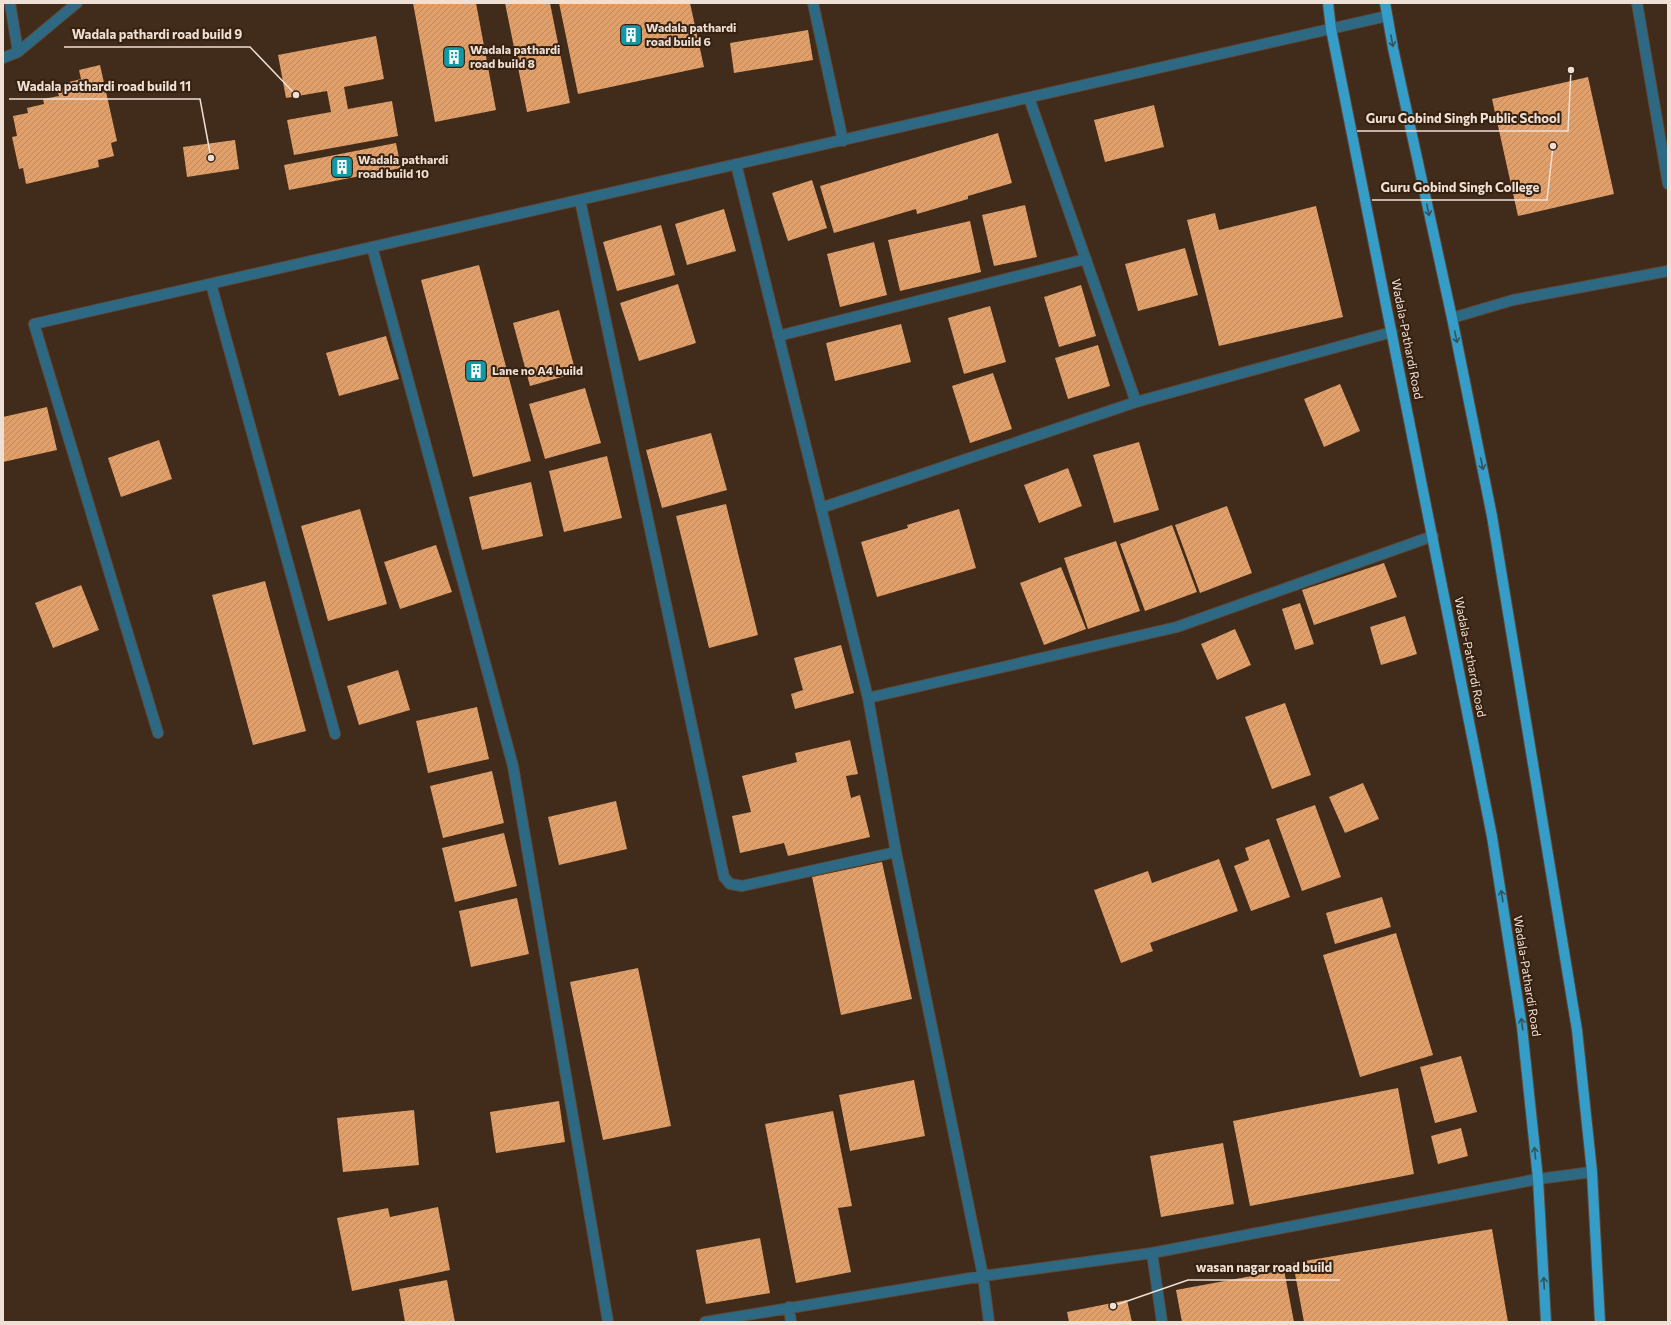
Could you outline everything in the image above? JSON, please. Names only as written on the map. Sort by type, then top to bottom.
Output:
[{"type":"main road","name":"Wadala-Pathardi Road","points":[[1328,3],[1331,29],[1492,837],[1522,1026],[1538,1179],[1546,1322]]},
{"type":"main road","points":[[1385,3],[1452,318],[1492,516],[1566,960],[1577,1030],[1592,1172],[1600,1322]]},
{"type":"street","points":[[10,3],[18,52]]},
{"type":"street","points":[[3,58],[18,52],[77,3]]},
{"type":"street","points":[[813,3],[843,141]]},
{"type":"street","points":[[1637,3],[1668,184]]},
{"type":"street","points":[[158,733],[34,324],[1387,16]]},
{"type":"street","points":[[1029,98],[1136,402]]},
{"type":"street","points":[[736,164],[868,698],[896,852],[984,1276],[989,1322]]},
{"type":"street","points":[[580,200],[724,877],[730,884],[742,886],[896,852]]},
{"type":"street","points":[[372,247],[512,766],[608,1322]]},
{"type":"street","points":[[778,336],[1086,259]]},
{"type":"street","points":[[1452,318],[1513,300],[1668,271]]},
{"type":"street","points":[[211,284],[335,734]]},
{"type":"street","points":[[821,508],[1136,402],[1392,332]]},
{"type":"street","points":[[868,698],[1177,627],[1433,536]]},
{"type":"street","points":[[705,1322],[984,1276],[1152,1253],[1538,1179],[1592,1172]]},
{"type":"street","points":[[1152,1253],[1162,1322]]},
{"type":"street","points":[[789,1307],[791,1322]]},
{"type":"building","name":"Wadala pathardi road build 8","points":[[413,3],[476,3],[496,110],[435,122]]},
{"type":"building","points":[[505,3],[550,3],[570,103],[527,112]]},
{"type":"building","name":"Wadala pathardi road build 6","points":[[559,3],[690,3],[704,67],[578,94]]},
{"type":"building","points":[[808,30],[813,60],[734,73],[730,43]]},
{"type":"building","points":[[376,36],[384,79],[344,87],[348,109],[392,101],[398,136],[294,155],[287,120],[331,112],[327,91],[286,98],[278,55]]},
{"type":"building","points":[[100,65],[117,141],[111,143],[114,156],[98,160],[99,167],[26,184],[23,168],[19,169],[12,137],[17,136],[13,116],[28,113],[27,108],[44,104],[43,99],[59,96],[57,89],[70,86],[69,82],[81,79],[79,70]]},
{"type":"building","points":[[1588,77],[1614,194],[1518,216],[1492,99]]},
{"type":"building","points":[[1154,105],[1164,147],[1105,162],[1094,120]]},
{"type":"building","points":[[998,133],[1012,183],[968,196],[968,199],[917,214],[916,209],[834,233],[820,186]]},
{"type":"building","points":[[235,140],[239,169],[187,177],[183,147]]},
{"type":"building","name":"Wadala pathardi road build 10","points":[[396,143],[401,168],[289,190],[284,165]]},
{"type":"building","points":[[812,180],[827,228],[788,241],[772,193]]},
{"type":"building","points":[[1025,205],[1037,257],[994,266],[982,215]]},
{"type":"building","points":[[1316,206],[1343,317],[1219,346],[1187,220],[1215,213],[1219,230]]},
{"type":"building","points":[[724,209],[736,251],[687,265],[675,224]]},
{"type":"building","points":[[970,221],[981,272],[900,291],[888,240]]},
{"type":"building","points":[[661,225],[675,275],[617,291],[603,242]]},
{"type":"building","points":[[874,242],[887,295],[840,307],[827,254]]},
{"type":"building","points":[[1185,248],[1198,295],[1138,311],[1125,264]]},
{"type":"building","name":"Lane no A4 build","points":[[479,265],[531,461],[473,477],[421,280]]},
{"type":"building","points":[[678,284],[696,343],[639,361],[620,303]]},
{"type":"building","points":[[1081,285],[1096,336],[1059,347],[1044,297]]},
{"type":"building","points":[[990,306],[1006,362],[964,374],[948,318]]},
{"type":"building","name":"Lane no A4 build","points":[[559,310],[576,373],[530,386],[513,323]]},
{"type":"building","points":[[901,324],[911,362],[835,381],[826,343]]},
{"type":"building","points":[[386,336],[399,379],[339,396],[326,353]]},
{"type":"building","points":[[1098,345],[1110,386],[1068,399],[1055,358]]},
{"type":"building","points":[[993,373],[1012,429],[970,443],[952,386]]},
{"type":"building","points":[[1340,384],[1360,431],[1324,447],[1304,399]]},
{"type":"building","name":"Lane no A4 build","points":[[585,388],[601,443],[545,459],[529,404]]},
{"type":"building","points":[[47,407],[57,450],[3,462],[3,417]]},
{"type":"building","points":[[711,433],[727,490],[662,508],[646,450]]},
{"type":"building","points":[[159,440],[172,479],[121,497],[108,458]]},
{"type":"building","points":[[1139,442],[1159,510],[1114,523],[1093,455]]},
{"type":"building","points":[[607,456],[622,518],[564,532],[549,471]]},
{"type":"building","points":[[1068,468],[1082,506],[1039,523],[1024,485]]},
{"type":"building","points":[[531,482],[543,536],[482,550],[469,497]]},
{"type":"building","points":[[726,504],[758,635],[709,648],[676,516]]},
{"type":"building","points":[[1227,506],[1252,573],[1200,593],[1175,525]]},
{"type":"building","points":[[360,509],[387,604],[328,621],[301,526]]},
{"type":"building","points":[[959,509],[976,568],[877,597],[861,542],[908,528],[907,525]]},
{"type":"building","points":[[1172,525],[1197,592],[1145,611],[1120,544]]},
{"type":"building","points":[[1116,541],[1140,611],[1088,629],[1064,558]]},
{"type":"building","points":[[436,545],[452,592],[400,609],[384,562]]},
{"type":"building","points":[[1384,563],[1397,597],[1314,625],[1302,590]]},
{"type":"building","points":[[1061,567],[1086,629],[1044,645],[1020,583]]},
{"type":"building","points":[[265,581],[306,731],[253,745],[212,595]]},
{"type":"building","points":[[81,585],[99,630],[53,648],[35,603]]},
{"type":"building","points":[[1300,603],[1314,644],[1295,650],[1282,609]]},
{"type":"building","points":[[1405,616],[1417,654],[1381,665],[1370,627]]},
{"type":"building","points":[[1235,629],[1251,665],[1217,680],[1201,644]]},
{"type":"building","points":[[841,645],[854,693],[795,709],[791,694],[803,690],[794,658]]},
{"type":"building","points":[[398,670],[410,710],[359,725],[347,686]]},
{"type":"building","points":[[1285,703],[1311,775],[1272,789],[1245,717]]},
{"type":"building","points":[[477,707],[489,759],[428,773],[416,721]]},
{"type":"building","points":[[850,740],[858,774],[846,776],[851,798],[860,795],[870,837],[788,856],[784,843],[740,853],[732,816],[751,812],[742,776],[797,762],[795,753]]},
{"type":"building","points":[[492,771],[504,823],[443,838],[430,786]]},
{"type":"building","points":[[1363,783],[1379,819],[1345,833],[1329,797]]},
{"type":"building","points":[[616,801],[627,849],[559,865],[548,817]]},
{"type":"building","points":[[1315,805],[1341,877],[1302,891],[1276,819]]},
{"type":"building","points":[[504,833],[517,886],[455,902],[442,848]]},
{"type":"building","points":[[1269,839],[1290,897],[1251,911],[1234,866],[1249,860],[1245,848]]},
{"type":"building","points":[[1219,859],[1238,911],[1150,943],[1153,951],[1121,963],[1094,890],[1148,871],[1152,883]]},
{"type":"building","points":[[882,862],[912,999],[841,1015],[812,877]]},
{"type":"building","points":[[1382,897],[1391,927],[1335,944],[1326,913]]},
{"type":"building","points":[[517,898],[529,954],[471,967],[459,911]]},
{"type":"building","points":[[1396,933],[1433,1055],[1360,1077],[1323,955]]},
{"type":"building","points":[[638,968],[671,1126],[603,1140],[570,982]]},
{"type":"building","points":[[1461,1056],[1477,1112],[1435,1123],[1420,1067]]},
{"type":"building","points":[[914,1080],[925,1136],[850,1151],[839,1095]]},
{"type":"building","points":[[1398,1088],[1414,1174],[1250,1206],[1233,1121]]},
{"type":"building","points":[[559,1101],[565,1142],[496,1153],[490,1112]]},
{"type":"building","points":[[414,1110],[419,1165],[343,1172],[337,1118]]},
{"type":"building","points":[[833,1111],[852,1206],[838,1208],[851,1272],[796,1283],[765,1124]]},
{"type":"building","points":[[1461,1128],[1468,1156],[1438,1164],[1431,1136]]},
{"type":"building","points":[[1223,1143],[1234,1204],[1161,1217],[1150,1156]]},
{"type":"building","points":[[438,1207],[450,1270],[352,1291],[337,1218],[388,1208],[390,1217]]},
{"type":"building","points":[[1492,1229],[1508,1322],[1304,1322],[1293,1263]]},
{"type":"building","points":[[760,1238],[770,1293],[706,1304],[696,1250]]},
{"type":"building","points":[[1284,1270],[1294,1322],[1182,1322],[1176,1290]]},
{"type":"building","points":[[447,1280],[455,1322],[405,1322],[399,1289]]},
{"type":"building","points":[[1127,1300],[1132,1322],[1069,1322],[1067,1312]]},
{"type":"place","name":"Wadala pathardi road build 6","points":[[631,35]]},
{"type":"place","name":"Wadala pathardi road build 8","points":[[454,57]]},
{"type":"place","name":"Guru Gobind Singh Public School","points":[[1571,70]]},
{"type":"place","name":"Wadala pathardi road build 9","points":[[296,95]]},
{"type":"place","name":"Guru Gobind Singh College","points":[[1553,146]]},
{"type":"place","name":"Wadala pathardi road build 11","points":[[211,158]]},
{"type":"place","name":"Wadala pathardi road build 10","points":[[342,167]]},
{"type":"place","name":"Lane no A4 build","points":[[476,371]]},
{"type":"place","name":"wasan nagar road build","points":[[1113,1306]]}]
